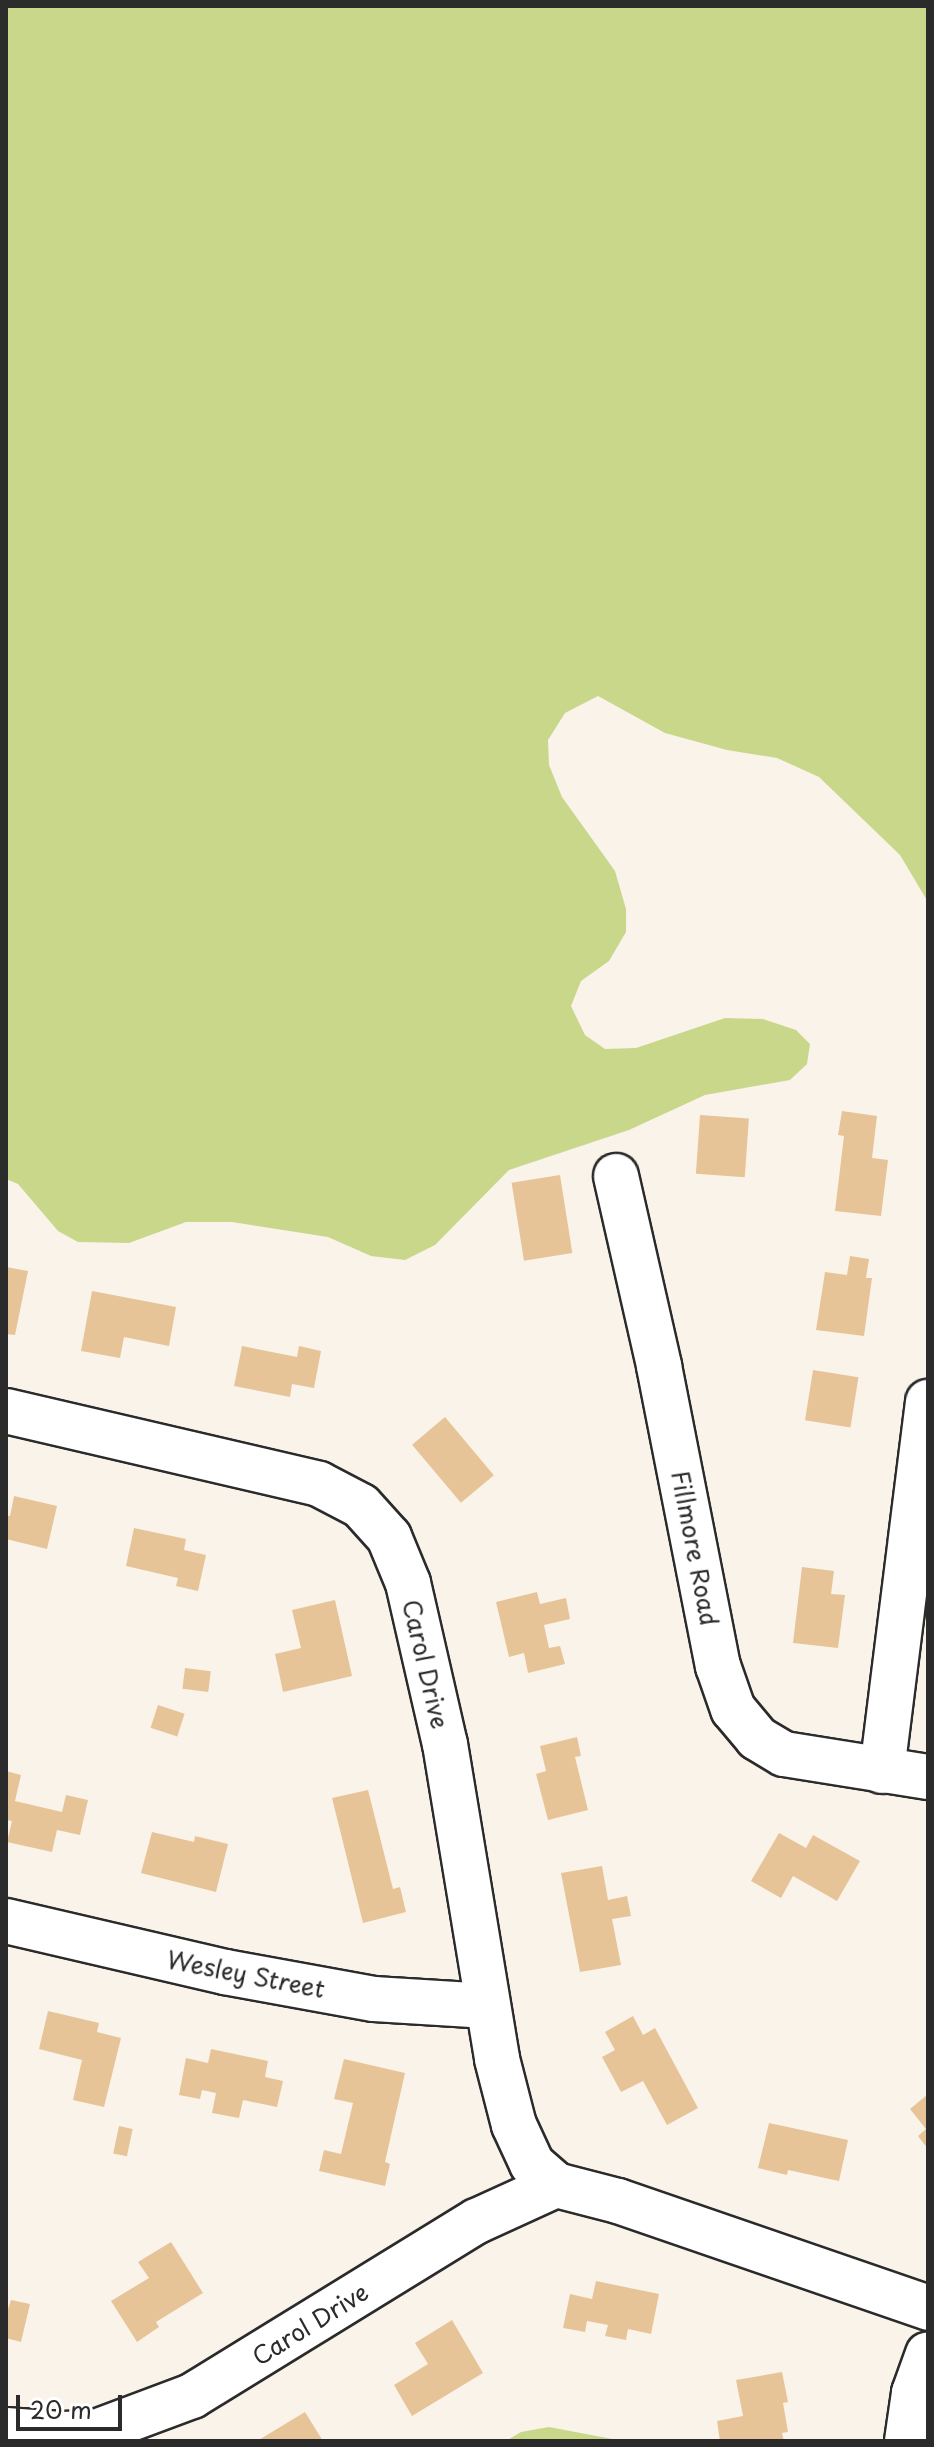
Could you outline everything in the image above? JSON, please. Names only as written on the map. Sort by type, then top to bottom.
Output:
[{"type":"street","name":"Fillmore Road","points":[[616,1176],[659,1366],[718,1666],[733,1709],[757,1738],[784,1754],[928,1777]]},
{"type":"street","points":[[882,1771],[928,1402]]},
{"type":"street","name":"Carol Drive","points":[[6,1411],[319,1484],[361,1506],[389,1537],[408,1583],[445,1744],[488,2006],[514,2125],[532,2164],[556,2185],[477,2221],[192,2396],[93,2433],[6,2430]]},
{"type":"street","name":"Wesley Street","points":[[6,1921],[225,1972],[359,1996],[488,2006]]},
{"type":"street","points":[[556,2185],[618,2201],[928,2308]]},
{"type":"street","points":[[907,2441],[914,2393],[928,2354]]},
{"type":"green space","points":[[6,6],[928,6],[928,902],[900,855],[819,777],[777,758],[727,750],[665,733],[598,696],[565,713],[548,740],[549,765],[562,797],[615,871],[626,909],[626,932],[609,961],[581,981],[571,1006],[585,1035],[605,1049],[636,1048],[725,1018],[763,1019],[796,1030],[810,1044],[807,1064],[790,1080],[705,1095],[629,1130],[509,1170],[435,1245],[405,1260],[371,1256],[328,1237],[232,1222],[186,1222],[129,1243],[78,1242],[58,1231],[18,1184],[6,1179]]},
{"type":"green space","points":[[549,2427],[623,2441],[506,2441],[521,2432]]},
{"type":"building","points":[[842,1111],[877,1116],[872,1158],[888,1160],[881,1216],[835,1211],[844,1136],[838,1135]]},
{"type":"building","points":[[700,1115],[749,1118],[745,1177],[696,1174]]},
{"type":"building","points":[[560,1175],[572,1253],[524,1261],[512,1183]]},
{"type":"building","points":[[850,1256],[869,1259],[866,1278],[872,1278],[864,1336],[816,1330],[825,1272],[847,1275]]},
{"type":"building","points":[[6,1267],[28,1271],[15,1335],[6,1334]]},
{"type":"building","points":[[92,1291],[176,1307],[169,1346],[124,1337],[120,1358],[81,1351]]},
{"type":"building","points":[[242,1346],[297,1357],[299,1346],[321,1351],[314,1388],[292,1384],[290,1397],[234,1386]]},
{"type":"building","points":[[813,1370],[858,1377],[850,1428],[805,1420]]},
{"type":"building","points":[[445,1417],[494,1475],[461,1503],[412,1445]]},
{"type":"building","points":[[14,1496],[57,1506],[47,1549],[6,1539],[6,1516],[10,1516]]},
{"type":"building","points":[[134,1528],[186,1539],[184,1550],[206,1555],[198,1591],[176,1586],[178,1578],[126,1566]]},
{"type":"building","points":[[802,1567],[834,1571],[831,1594],[845,1595],[838,1648],[793,1643]]},
{"type":"building","points":[[537,1592],[540,1604],[566,1598],[570,1619],[544,1625],[549,1648],[560,1646],[565,1664],[528,1673],[524,1653],[509,1657],[496,1602]]},
{"type":"building","points":[[335,1600],[352,1676],[283,1692],[275,1654],[301,1648],[292,1610]]},
{"type":"building","points":[[185,1668],[211,1671],[208,1692],[182,1689]]},
{"type":"building","points":[[158,1705],[185,1714],[177,1736],[151,1728]]},
{"type":"building","points":[[577,1737],[581,1756],[575,1757],[588,1810],[548,1820],[536,1774],[546,1771],[540,1746]]},
{"type":"building","points":[[6,1771],[21,1775],[15,1801],[62,1812],[66,1795],[88,1800],[80,1835],[57,1830],[52,1852],[7,1842],[12,1821],[6,1820]]},
{"type":"building","points":[[368,1790],[393,1889],[400,1887],[406,1912],[363,1923],[332,1798]]},
{"type":"building","points":[[152,1832],[194,1842],[195,1836],[228,1844],[216,1892],[141,1873]]},
{"type":"building","points":[[779,1833],[806,1848],[813,1835],[860,1861],[837,1901],[793,1876],[781,1898],[751,1881]]},
{"type":"building","points":[[602,1866],[608,1900],[627,1896],[631,1916],[612,1919],[621,1965],[580,1972],[561,1873]]},
{"type":"building","points":[[48,2011],[99,2023],[97,2032],[121,2038],[104,2107],[73,2100],[82,2060],[39,2049]]},
{"type":"building","points":[[633,2016],[643,2035],[655,2028],[698,2108],[667,2125],[643,2081],[621,2092],[602,2057],[615,2050],[605,2032]]},
{"type":"building","points":[[211,2049],[268,2061],[265,2077],[283,2081],[277,2107],[243,2100],[239,2118],[212,2113],[216,2093],[202,2090],[200,2099],[179,2095],[186,2058],[208,2063]]},
{"type":"building","points":[[344,2059],[405,2073],[385,2162],[390,2164],[385,2186],[319,2171],[324,2150],[341,2154],[353,2103],[334,2099]]},
{"type":"building","points":[[928,2094],[928,2149],[918,2136],[926,2129],[910,2109]]},
{"type":"building","points":[[769,2123],[848,2140],[839,2181],[788,2170],[787,2175],[758,2168]]},
{"type":"building","points":[[119,2126],[133,2129],[127,2156],[113,2153]]},
{"type":"building","points":[[171,2242],[203,2293],[156,2322],[159,2327],[137,2342],[111,2301],[149,2278],[138,2262]]},
{"type":"building","points":[[596,2281],[659,2294],[651,2334],[628,2329],[626,2340],[605,2336],[608,2325],[587,2321],[585,2332],[563,2328],[570,2294],[592,2299]]},
{"type":"building","points":[[11,2300],[30,2304],[21,2342],[6,2338],[6,2315]]},
{"type":"building","points":[[452,2320],[483,2373],[412,2416],[394,2385],[428,2364],[415,2343]]},
{"type":"building","points":[[782,2372],[788,2402],[783,2403],[788,2432],[782,2433],[784,2441],[720,2441],[717,2421],[743,2416],[736,2380]]},
{"type":"building","points":[[305,2412],[323,2441],[257,2441]]}]
